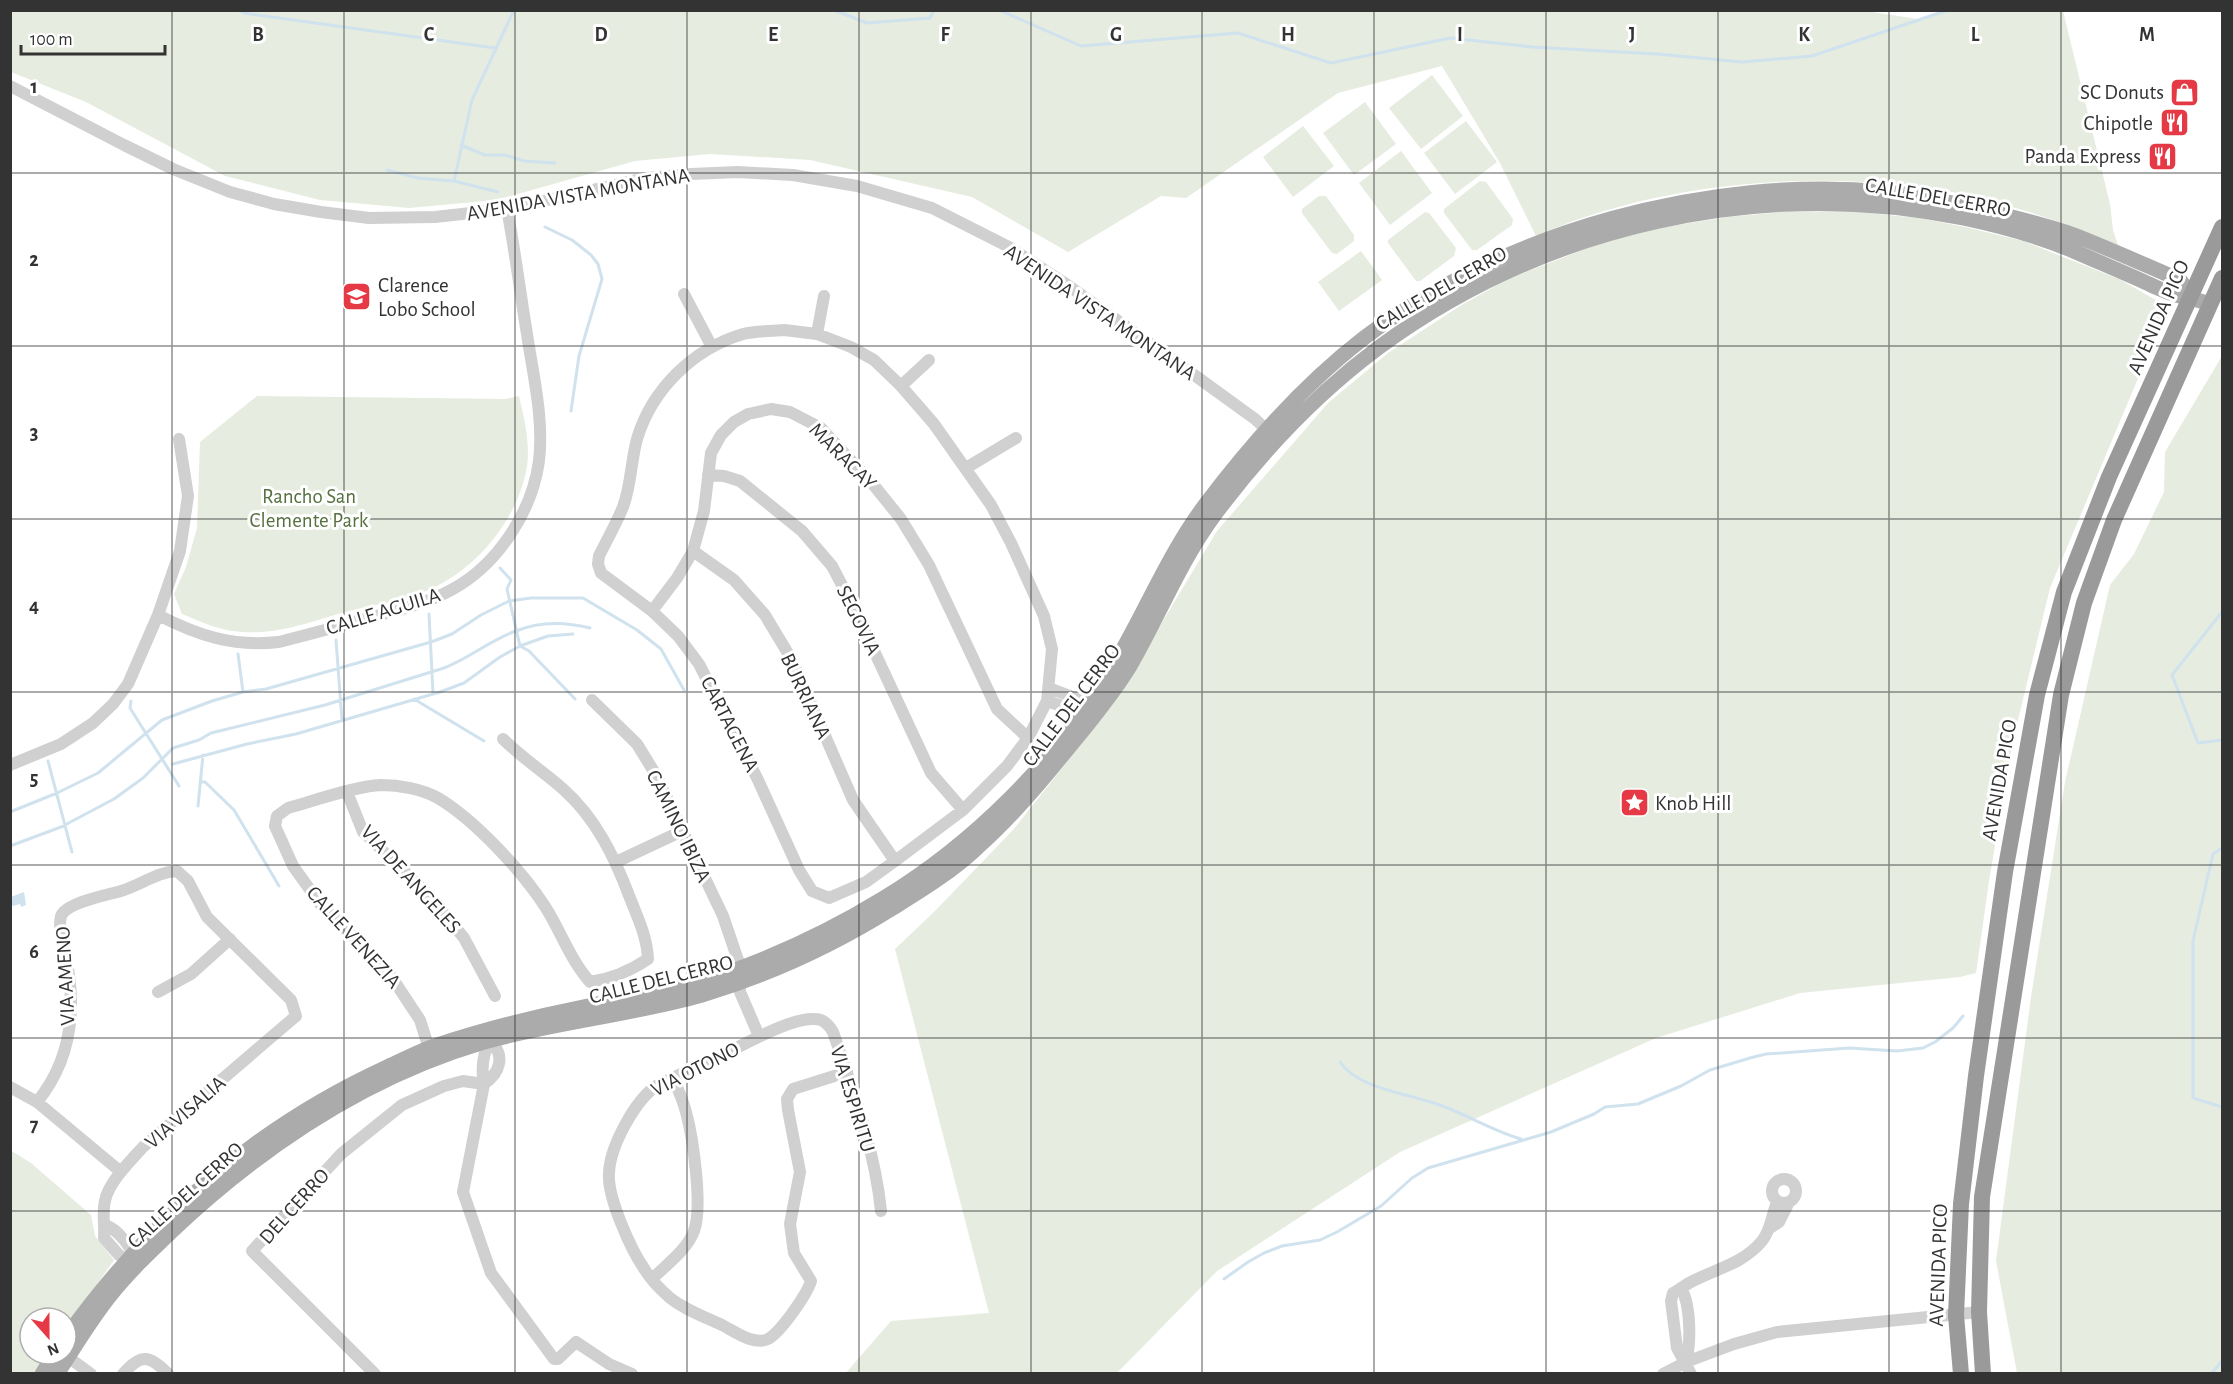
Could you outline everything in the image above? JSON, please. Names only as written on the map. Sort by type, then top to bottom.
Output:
[{"type":"highway","name":"AVENIDA PICO","points":[[1960,1374],[1956,1315],[1961,1203],[2005,872],[2037,695],[2068,581],[2109,477],[2223,227]]},
{"type":"highway","name":"AVENIDA PICO","points":[[1983,1374],[1979,1312],[1982,1197],[2064,685],[2084,603],[2114,520],[2223,278]]},
{"type":"main road","name":"CALLE DEL CERRO","points":[[78,1320],[96,1295],[132,1260],[259,1156],[304,1126],[431,1054],[577,1008],[739,975],[880,901],[925,872],[972,834],[1021,788],[1126,673],[1210,520],[1317,378],[1367,336],[1432,294],[1505,257],[1602,220],[1647,209],[1731,194],[1790,189],[1843,189],[1893,193],[1951,203],[2076,236],[2181,280],[2192,296],[2210,304]]},
{"type":"main road","name":"CALLE DEL CERRO","points":[[78,1338],[132,1260]]},
{"type":"street","name":"AVENIDA VISTA MONTANA","points":[[10,86],[173,169],[230,192],[274,204],[369,218],[435,216],[507,209],[646,178],[702,173],[793,175],[878,192],[932,208],[1009,247],[1063,282],[1188,371],[1255,419],[1272,435]]},
{"type":"street","name":"CALLE AGUILA","points":[[158,615],[188,631],[234,643],[279,642],[410,607],[454,589],[494,556],[511,534],[524,510],[538,461],[539,438],[536,399],[507,209]]},
{"type":"street","points":[[684,294],[712,347],[745,334],[784,330],[817,334],[851,347],[874,360],[901,386],[934,424],[991,505],[1044,616],[1052,649],[1048,694],[1028,738],[1007,766],[963,810],[895,861]]},
{"type":"street","points":[[817,334],[824,296]]},
{"type":"street","name":"CARTAGENA","points":[[712,347],[687,364],[646,413],[636,441],[623,505],[597,560],[599,570],[652,611],[678,636],[699,664],[758,780],[799,870],[812,891],[829,898],[866,882],[895,861]]},
{"type":"street","points":[[901,386],[930,360]]},
{"type":"street","name":"MARACAY","points":[[652,611],[677,578],[693,551],[705,511],[711,453],[721,435],[734,422],[748,414],[771,409],[790,412],[821,428],[872,483],[901,519],[929,565],[997,709],[1028,738]]},
{"type":"street","points":[[966,468],[1016,438]]},
{"type":"street","points":[[10,765],[61,744],[93,723],[113,704],[128,684],[158,615],[180,551],[188,496],[179,439]]},
{"type":"street","name":"SEGOVIA","points":[[708,476],[724,476],[740,482],[802,531],[832,566],[931,773],[963,810]]},
{"type":"street","name":"BURRIANA","points":[[693,551],[734,580],[765,615],[792,660],[854,800],[895,861]]},
{"type":"street","points":[[1048,694],[1083,701],[1091,712]]},
{"type":"street","name":"CAMINO IBIZA","points":[[592,700],[637,744],[656,776],[723,916],[739,975],[740,992],[759,1036]]},
{"type":"street","name":"CALLE VENEZIA","points":[[431,1054],[420,1020],[387,970],[321,905],[293,866],[275,826],[277,816],[288,808],[380,785],[414,789],[437,798],[470,823],[508,861],[539,897],[559,928],[579,970],[590,982],[604,980],[633,969],[648,959],[648,943],[616,862],[591,818],[564,790],[503,740]]},
{"type":"street","name":"VIA DE ANGELES","points":[[347,792],[363,832],[430,896],[464,938],[495,996]]},
{"type":"street","points":[[616,862],[682,831]]},
{"type":"street","name":"VIA AMENO","points":[[37,1102],[67,1047],[72,1019],[68,972],[60,922],[63,914],[71,906],[133,887],[165,871],[177,871],[188,881],[207,917],[230,939]]},
{"type":"street","points":[[158,992],[190,974],[230,939]]},
{"type":"street","name":"VIA VISALIA","points":[[132,1260],[112,1228],[105,1225],[103,1212],[105,1197],[121,1172],[143,1147],[296,1016],[291,1000],[230,939]]},
{"type":"street","name":"VIA ESPIRITU","points":[[759,1036],[802,1020],[820,1020],[831,1028],[847,1072],[878,1184],[881,1211]]},
{"type":"street","points":[[489,1036],[496,1047],[500,1067],[484,1084],[463,1192],[491,1273],[554,1359],[558,1359],[576,1342],[609,1364],[632,1374]]},
{"type":"street","name":"VIA OTONO","points":[[759,1036],[673,1077],[646,1093],[637,1104],[618,1141],[609,1172],[614,1206],[645,1270],[652,1279],[671,1299],[757,1341],[769,1338],[797,1308],[808,1292],[811,1281],[794,1253],[790,1224],[800,1172],[788,1099],[793,1089],[847,1072]]},
{"type":"street","points":[[652,1279],[685,1245],[694,1233],[698,1219],[698,1196],[687,1113],[673,1077]]},
{"type":"street","name":"DEL CERRO","points":[[375,1374],[252,1251],[341,1154],[402,1105],[444,1086],[463,1081],[484,1084]]},
{"type":"street","points":[[10,1087],[37,1102],[121,1172]]},
{"type":"street","points":[[1689,1368],[1677,1348],[1671,1301],[1673,1293],[1689,1283],[1740,1260],[1763,1240],[1770,1228],[1771,1217],[1783,1202]]},
{"type":"street","points":[[1663,1374],[1689,1368],[1734,1344],[1777,1332],[1979,1312]]},
{"type":"street","points":[[123,1374],[142,1359],[149,1358],[155,1360],[168,1374]]},
{"type":"street","points":[[70,1366],[91,1374]]},
{"type":"green space","points":[[1858,10],[1918,19],[1943,11],[2063,11],[2118,245],[2069,225],[1966,195],[1908,184],[1823,181],[1739,185],[1655,198],[1614,208],[1536,236],[1500,163],[1442,66],[1338,93],[1186,198],[1161,196],[1068,252],[972,197],[810,160],[710,154],[635,161],[496,200],[409,208],[320,200],[225,176],[86,102],[11,72],[10,11]]},
{"type":"green space","points":[[1432,75],[1463,116],[1421,149],[1389,108]]},
{"type":"green space","points":[[1365,102],[1396,144],[1354,175],[1323,133]]},
{"type":"green space","points":[[1466,121],[1497,162],[1455,194],[1424,153]]},
{"type":"green space","points":[[1303,126],[1334,166],[1293,197],[1263,157]]},
{"type":"green space","points":[[1401,151],[1432,193],[1390,225],[1359,183]]},
{"type":"green space","points":[[1480,181],[1486,182],[1513,219],[1512,225],[1477,250],[1472,250],[1444,213],[1444,209]]},
{"type":"green space","points":[[1319,196],[1326,196],[1354,235],[1354,241],[1337,254],[1332,253],[1302,213],[1302,209]]},
{"type":"green space","points":[[1792,211],[1857,212],[1919,218],[2023,241],[2119,279],[2168,307],[2050,588],[2012,745],[1976,973],[1960,977],[1800,993],[1656,1038],[1400,1152],[1217,1271],[1117,1373],[845,1374],[891,1321],[989,1313],[895,949],[1013,830],[1113,704],[1217,531],[1328,403],[1388,353],[1460,306],[1508,279],[1606,241],[1658,228],[1728,217]]},
{"type":"green space","points":[[1425,212],[1429,213],[1456,248],[1454,256],[1420,281],[1416,281],[1388,240]]},
{"type":"green space","points":[[1361,251],[1382,280],[1339,311],[1318,282]]},
{"type":"green space","points":[[2222,356],[2222,1373],[2017,1373],[1996,1261],[2031,997],[2065,782],[2110,585],[2134,554],[2164,492],[2165,452]]},
{"type":"green space","name":"Rancho San Clemente Park","points":[[257,396],[506,399],[519,396],[527,436],[528,456],[519,496],[510,515],[485,549],[452,577],[415,595],[299,626],[271,631],[234,631],[204,623],[182,614],[174,594],[186,567],[197,528],[200,442]]},
{"type":"green space","points":[[10,1150],[31,1163],[91,1215],[95,1236],[114,1260],[78,1312],[78,1306],[18,1306],[18,1366],[40,1366],[35,1373],[11,1373]]},
{"type":"water","points":[[24,892],[26,905],[13,906],[11,897]]},
{"type":"waterway","points":[[238,10],[244,13],[495,48]]},
{"type":"waterway","points":[[454,181],[472,100],[514,10]]},
{"type":"waterway","points":[[834,10],[867,23],[930,18],[934,10]]},
{"type":"waterway","points":[[999,10],[1081,46],[1238,33],[1331,63],[1450,38],[1532,47],[1657,54],[1742,62],[1812,56],[1948,10]]},
{"type":"waterway","points":[[461,145],[485,155],[505,155],[524,161],[555,163]]},
{"type":"waterway","points":[[387,170],[418,178],[454,181],[498,192]]},
{"type":"waterway","points":[[545,227],[572,240],[591,255],[598,264],[602,279],[579,356],[571,411]]},
{"type":"waterway","points":[[500,568],[511,580],[507,589],[520,646],[529,651],[575,699]]},
{"type":"waterway","points":[[10,812],[98,773],[162,720],[243,692],[266,689],[431,642],[452,634],[481,615],[509,601],[531,598],[583,598],[637,630],[661,649],[684,690]]},
{"type":"waterway","points":[[2222,612],[2172,675],[2198,743],[2222,740]]},
{"type":"waterway","points":[[429,614],[433,693]]},
{"type":"waterway","points":[[10,846],[61,827],[114,799],[143,778],[173,748],[199,740],[211,733],[325,705],[444,668],[497,639],[534,625],[572,625],[590,628]]},
{"type":"waterway","points":[[173,764],[247,744],[296,734],[440,692],[464,683],[500,657],[520,646],[548,636],[573,634]]},
{"type":"waterway","points":[[336,640],[342,720]]},
{"type":"waterway","points":[[238,654],[243,692]]},
{"type":"waterway","points":[[414,699],[484,741]]},
{"type":"waterway","points":[[131,701],[130,708],[179,786]]},
{"type":"waterway","points":[[198,806],[203,755]]},
{"type":"waterway","points":[[48,761],[72,852]]},
{"type":"waterway","points":[[200,782],[205,782],[234,810],[279,886]]},
{"type":"waterway","points":[[2222,848],[2213,854],[2193,941],[2193,1098],[2222,1107]]},
{"type":"waterway","points":[[1224,1279],[1264,1253],[1282,1246],[1320,1240],[1337,1232],[1381,1206],[1412,1178],[1428,1168],[1551,1132],[1605,1107],[1638,1104],[1681,1086],[1710,1070],[1766,1054],[1849,1048],[1897,1051],[1923,1048],[1953,1028],[1963,1016]]},
{"type":"waterway","points":[[1340,1062],[1348,1071],[1373,1085],[1433,1102],[1521,1139]]},
{"type":"waterway","points":[[2211,1374],[2222,1361]]},
{"type":"place","name":"SC Donuts","points":[[2185,92]]},
{"type":"place","name":"Chipotle","points":[[2174,123]]},
{"type":"place","name":"Panda Express","points":[[2162,156]]},
{"type":"place","name":"Clarence Lobo School","points":[[357,297]]},
{"type":"place","name":"Knob Hill","points":[[1634,803]]}]
